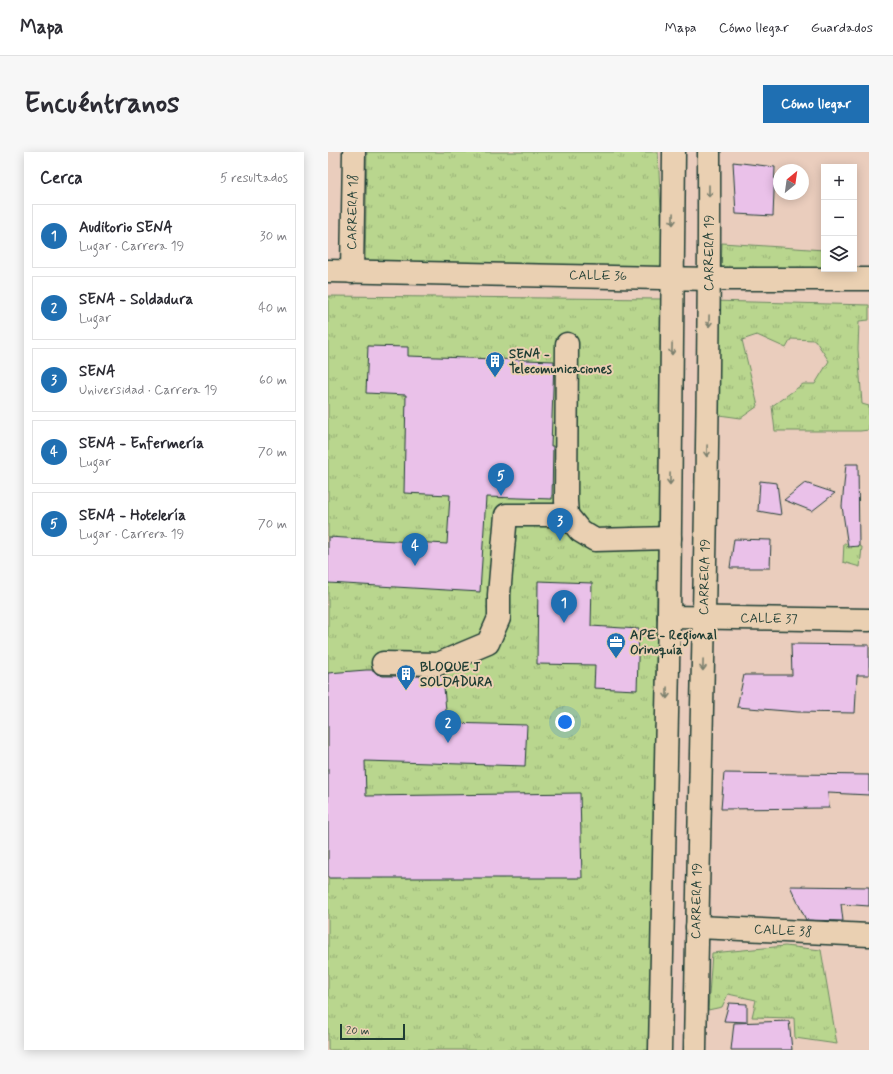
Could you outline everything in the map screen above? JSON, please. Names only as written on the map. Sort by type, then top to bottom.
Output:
[{"type":"main road","name":"CARRERA 18","points":[[352,272],[354,152]]},
{"type":"main road","points":[[660,1050],[669,618],[674,152]]},
{"type":"main road","name":"CARRERA 19","points":[[695,1050],[705,618],[710,279],[709,152]]},
{"type":"main road","name":"CALLE 36","points":[[328,271],[710,279],[869,279]]},
{"type":"main road","points":[[567,344],[567,515],[580,531],[595,540],[670,538]]},
{"type":"main road","points":[[383,663],[438,664],[488,643],[499,618],[499,596],[506,515],[567,515]]},
{"type":"main road","name":"CALLE 37","points":[[669,618],[869,620]]},
{"type":"main road","name":"CALLE 38","points":[[697,927],[869,935]]},
{"type":"green space","points":[[367,152],[658,152],[664,269],[365,265]]},
{"type":"green space","points":[[722,243],[821,250],[821,272],[824,272],[824,276],[721,272]]},
{"type":"green space","points":[[328,296],[661,299],[651,1050],[328,1050]]},
{"type":"green space","points":[[712,301],[869,305],[869,320],[859,321],[858,349],[862,404],[869,406],[869,430],[775,431],[772,406],[803,384],[815,384],[829,361],[815,340],[791,339],[786,348],[757,335],[742,340],[758,406],[741,418],[719,415]]},
{"type":"green space","points":[[844,543],[862,547],[860,567],[843,562]]},
{"type":"green space","points":[[785,946],[821,950],[837,1044],[795,1038],[794,1018],[752,1017],[756,1000],[728,994],[722,1007],[708,1010],[712,953]]},
{"type":"building","points":[[733,162],[773,167],[773,216],[736,214]]},
{"type":"building","points":[[368,346],[408,347],[408,356],[554,361],[551,446],[553,446],[552,499],[486,497],[480,592],[328,583],[328,537],[447,544],[450,495],[404,493],[406,395],[366,393]]},
{"type":"building","points":[[846,464],[858,464],[859,546],[848,547],[842,506]]},
{"type":"building","points":[[760,481],[777,483],[781,515],[758,511]]},
{"type":"building","points":[[805,483],[835,493],[812,511],[784,500]]},
{"type":"building","points":[[734,539],[771,540],[770,568],[730,568]]},
{"type":"building","points":[[538,581],[592,583],[591,626],[639,629],[637,690],[594,688],[595,665],[537,664]]},
{"type":"building","points":[[791,644],[869,645],[869,675],[857,675],[855,713],[798,712],[737,707],[744,675],[792,675]]},
{"type":"building","points":[[373,670],[377,674],[383,676],[443,675],[447,723],[527,725],[525,766],[365,761],[366,796],[580,793],[582,878],[328,878],[328,673]]},
{"type":"building","points":[[724,773],[869,775],[869,795],[828,793],[829,808],[721,809]]},
{"type":"building","points":[[790,886],[869,887],[869,906],[841,904],[843,921],[806,920]]},
{"type":"building","points":[[729,1003],[747,1004],[747,1022],[724,1021]]},
{"type":"building","points":[[789,1021],[792,1050],[731,1050],[734,1023]]},
{"type":"place","name":"SENA - Telecomunicaciones","points":[[495,378]]},
{"type":"place","name":"SENA - Hotelería","points":[[501,496]]},
{"type":"place","name":"SENA","points":[[560,541]]},
{"type":"place","name":"SENA - Enfermería","points":[[415,566]]},
{"type":"place","name":"Auditorio SENA","points":[[564,623]]},
{"type":"place","name":"APE - Regional Orinoquía","points":[[616,659]]},
{"type":"place","name":"BLOQUE J SOLDADURA","points":[[406,691]]},
{"type":"place","name":"SENA - Soldadura","points":[[448,743]]}]
